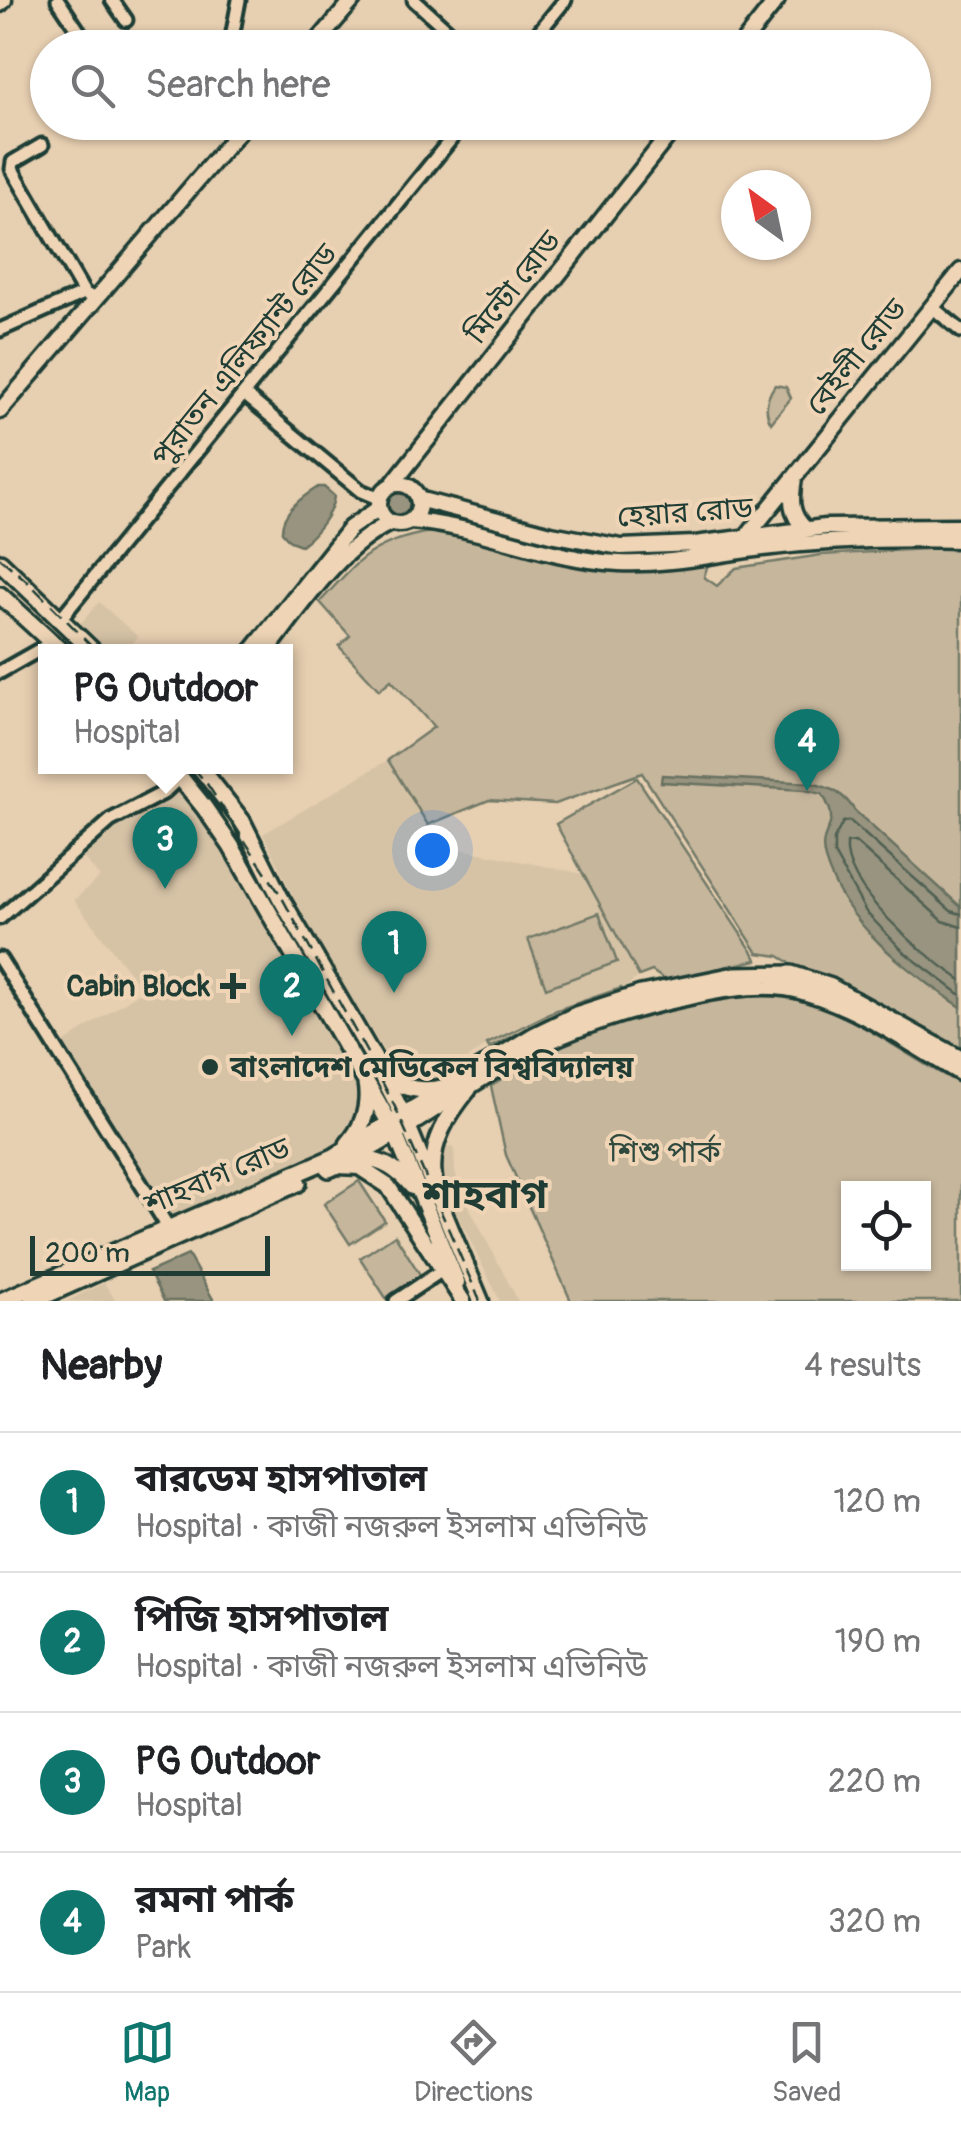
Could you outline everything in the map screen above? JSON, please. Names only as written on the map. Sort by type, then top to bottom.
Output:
[{"type":"highway","points":[[0,562],[86,644]]},
{"type":"highway","points":[[0,595],[54,644]]},
{"type":"highway","points":[[177,774],[231,846],[369,1066],[412,1089],[467,1084],[576,1028],[671,1000],[766,986],[805,992],[856,1013],[961,1073]]},
{"type":"highway","points":[[207,774],[242,821],[399,1125]]},
{"type":"highway","points":[[467,1084],[535,1035],[586,1012],[691,982],[763,973],[791,974],[831,987],[961,1059]]},
{"type":"highway","points":[[335,1161],[362,1122],[368,1099],[369,1066]]},
{"type":"highway","name":"শাহবাগ রোড","points":[[32,1301],[335,1161],[467,1084]]},
{"type":"highway","name":"শাহবাগ রোড","points":[[2,1301],[168,1226],[335,1161]]},
{"type":"main road","points":[[327,30],[353,0]]},
{"type":"main road","points":[[753,30],[777,0]]},
{"type":"main road","points":[[0,411],[90,296],[231,140]]},
{"type":"main road","name":"মিন্টো রোড","points":[[391,486],[664,140]]},
{"type":"main road","name":"বেইলী রোড","points":[[746,538],[961,271]]},
{"type":"main road","points":[[405,467],[408,486],[418,498],[418,512],[410,522]]},
{"type":"main road","points":[[794,477],[792,509],[806,529]]},
{"type":"main road","points":[[258,644],[391,486],[408,486]]},
{"type":"main road","name":"হেয়ার রোড","points":[[418,498],[551,534],[621,547],[666,547],[806,529],[961,526]]},
{"type":"main road","points":[[380,503],[390,523]]},
{"type":"main road","points":[[273,644],[346,555],[390,523],[450,525],[615,563],[674,562],[842,541],[961,540]]},
{"type":"main road","points":[[436,1192],[432,1170],[437,1141],[467,1084]]},
{"type":"main road","points":[[399,1125],[436,1192],[481,1301]]},
{"type":"main road","points":[[399,1125],[421,1200],[464,1301]]},
{"type":"main road","points":[[335,1161],[370,1158],[383,1163],[410,1182],[421,1200]]},
{"type":"main road","points":[[335,1161],[359,1167],[388,1186],[464,1301]]},
{"type":"street","points":[[58,0],[78,30]]},
{"type":"street","points":[[112,0],[126,20]]},
{"type":"street","points":[[234,30],[240,0]]},
{"type":"street","points":[[414,0],[447,30]]},
{"type":"street","points":[[540,30],[564,0]]},
{"type":"street","name":"পুরাতন এলিফ্যান্ট রোড","points":[[61,618],[450,140]]},
{"type":"street","points":[[0,330],[90,296],[12,169],[13,162],[42,144]]},
{"type":"street","points":[[932,307],[961,331]]},
{"type":"street","points":[[244,394],[380,503]]},
{"type":"street","points":[[362,518],[367,504],[364,493]]},
{"type":"street","points":[[0,672],[38,655]]},
{"type":"street","points":[[0,918],[111,820],[162,793],[174,774]]},
{"type":"street","points":[[0,959],[168,1226]]},
{"type":"street","points":[[396,1301],[441,1271]]},
{"type":"shaded area","points":[[99,602],[138,637],[132,644],[95,644],[77,628]]},
{"type":"shaded area","points":[[388,760],[446,854],[455,848],[584,874],[639,976],[628,986],[509,1031],[436,1079],[416,1081],[400,1067],[395,1069],[313,937],[263,834]]},
{"type":"shaded area","name":"বাংলাদেশ মেডিকেল বিশ্ববিদ্যালয়","points":[[181,790],[215,836],[306,1000],[354,1073],[362,1103],[359,1121],[338,1147],[169,1223],[56,1048],[143,990],[74,900],[100,877],[81,855],[131,814]]},
{"type":"shaded area","points":[[446,1147],[454,1148],[455,1172],[464,1197],[518,1301],[500,1301],[453,1206],[442,1175]]},
{"type":"shaded area","points":[[104,1283],[116,1301],[67,1301]]},
{"type":"green space","points":[[775,385],[786,387],[791,398],[771,423],[767,402]]},
{"type":"green space","points":[[430,532],[455,533],[597,565],[709,561],[704,577],[717,586],[736,568],[821,555],[961,547],[961,1053],[836,982],[788,966],[789,962],[779,956],[758,953],[642,773],[555,804],[489,800],[428,825],[388,760],[434,727],[391,680],[379,690],[339,646],[350,636],[320,602],[345,575],[380,547]]},
{"type":"green space","points":[[637,778],[757,960],[665,980],[652,971],[639,976],[556,824]]},
{"type":"green space","points":[[599,913],[617,962],[546,988],[528,939]]},
{"type":"green space","points":[[621,988],[622,991],[558,1013],[489,1048],[487,1044],[557,1010]]},
{"type":"green space","name":"শিশু পার্ক","points":[[773,992],[799,998],[870,1030],[961,1084],[961,1301],[571,1301],[506,1155],[491,1086],[556,1046],[590,1031],[661,1008]]},
{"type":"green space","points":[[359,1181],[385,1221],[350,1244],[324,1204]]},
{"type":"green space","points":[[395,1235],[421,1276],[386,1298],[360,1258]]},
{"type":"water","points":[[318,487],[334,496],[327,516],[301,545],[290,541],[282,532],[285,518],[299,500]]},
{"type":"water","points":[[400,493],[409,497],[413,506],[409,515],[400,519],[391,515],[387,506],[391,497]]},
{"type":"water","points":[[662,775],[811,783],[842,796],[961,907],[961,1007],[900,962],[847,905],[825,859],[824,840],[831,814],[822,794],[661,782]]},
{"type":"water","points":[[188,1255],[214,1301],[164,1301],[149,1272]]},
{"type":"railway","points":[[0,558],[90,644]]},
{"type":"railway","points":[[199,774],[280,894],[372,1062],[480,1301]]},
{"type":"place","name":"রমনা পার্ক","points":[[807,791]]},
{"type":"place","name":"PG Outdoor","points":[[165,889]]},
{"type":"place","name":"Cabin Block","points":[[233,986]]},
{"type":"place","name":"বারডেম হাসপাতাল","points":[[394,993]]},
{"type":"place","name":"পিজি হাসপাতাল","points":[[292,1036]]},
{"type":"place","name":"বাংলাদেশ মেডিকেল বিশ্ববিদ্যালয়","points":[[210,1067]]},
{"type":"district","name":"শাহবাগ","points":[[485,1194]]}]
